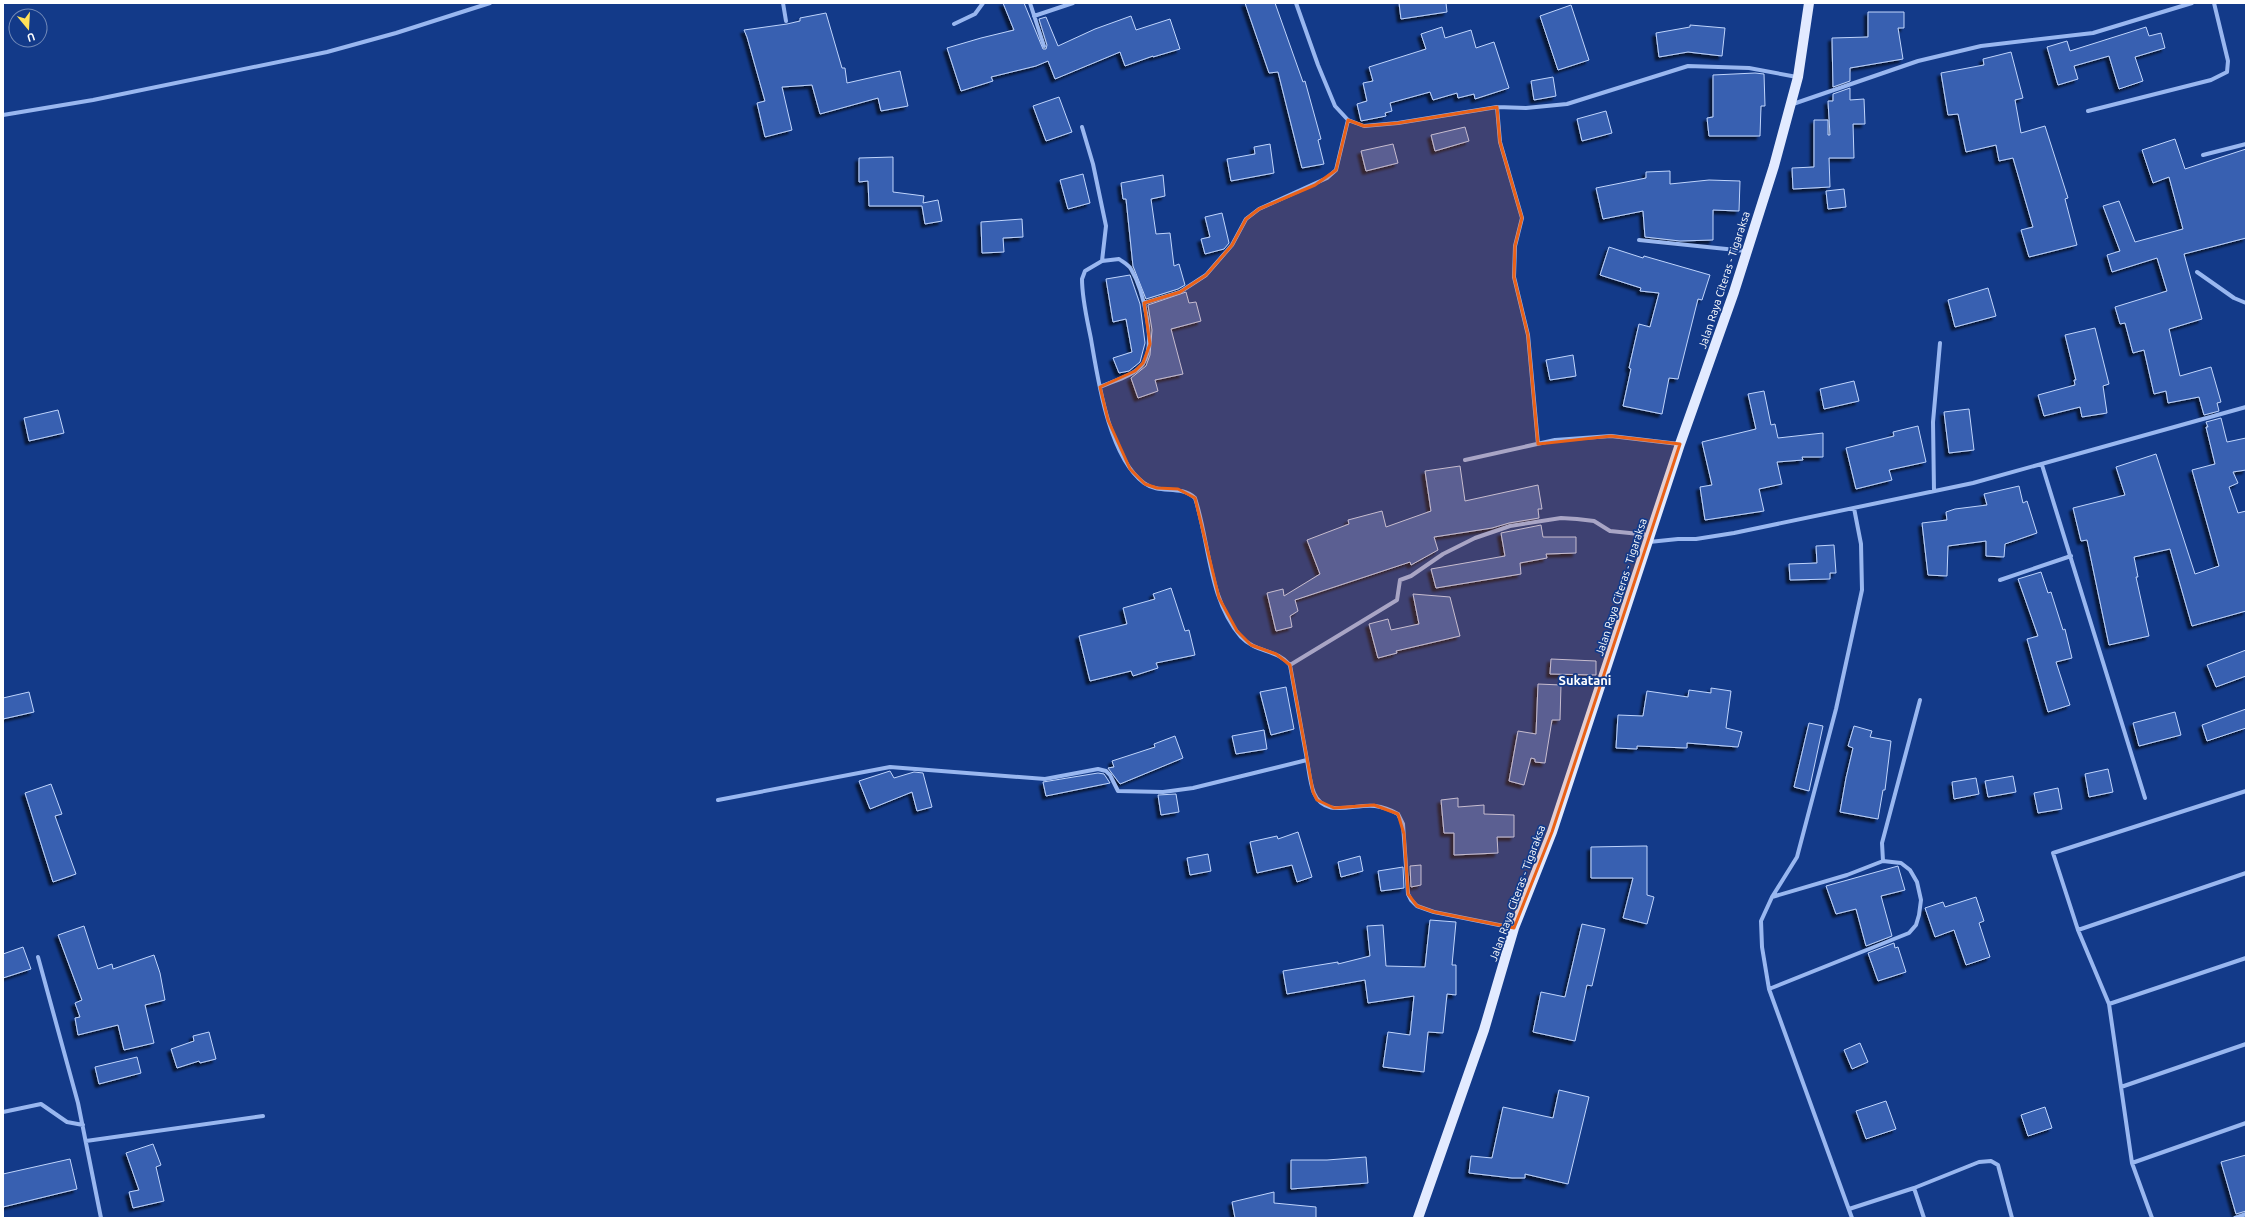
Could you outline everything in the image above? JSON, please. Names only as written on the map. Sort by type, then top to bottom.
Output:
[{"type":"main road","name":"Jalan Raya Citeras - Tigaraksa","points":[[1418,1218],[1484,1030],[1514,928],[1552,832],[1650,539],[1680,444],[1747,252],[1774,166],[1798,77],[1809,3]]},
{"type":"street","points":[[3,115],[93,100],[327,52],[396,33],[490,3]]},
{"type":"street","points":[[783,3],[786,21]]},
{"type":"street","points":[[954,24],[975,14],[983,3]]},
{"type":"street","points":[[1030,3],[1044,46]]},
{"type":"street","points":[[1034,16],[1073,3]]},
{"type":"street","points":[[1296,3],[1318,65],[1335,106],[1348,120],[1364,126],[1398,123],[1496,107],[1526,108],[1567,104],[1688,66],[1749,68],[1798,77]]},
{"type":"street","points":[[1790,105],[1918,60],[1981,46],[2093,32],[2192,3]]},
{"type":"street","points":[[2088,111],[2211,80],[2227,72],[2228,61],[2214,3]]},
{"type":"street","points":[[1496,107],[1500,142],[1522,218],[1515,246],[1514,277],[1528,335],[1538,444]]},
{"type":"street","points":[[1144,303],[1180,292],[1206,275],[1232,246],[1246,219],[1259,209],[1327,178],[1336,170],[1348,120]]},
{"type":"street","points":[[1082,127],[1093,164],[1106,226],[1102,261]]},
{"type":"street","points":[[2203,155],[2246,144]]},
{"type":"street","points":[[1639,240],[1747,252]]},
{"type":"street","points":[[1100,387],[1135,371],[1143,363],[1150,344],[1144,303],[1130,268],[1120,259],[1102,261],[1085,271],[1082,279],[1100,387],[1108,420],[1130,469],[1145,484],[1157,488],[1178,489],[1189,492],[1195,498],[1215,585],[1225,612],[1237,631],[1250,645],[1261,651],[1276,654],[1285,659],[1290,665],[1313,792],[1317,800],[1323,805],[1344,808],[1374,806],[1390,810],[1398,814],[1404,834],[1408,894],[1417,906],[1472,921],[1514,928]]},
{"type":"street","points":[[2198,272],[2234,298],[2246,303]]},
{"type":"street","points":[[1934,491],[1933,422],[1940,343]]},
{"type":"street","points":[[1290,665],[1396,600],[1400,580],[1411,576],[1443,554],[1475,538],[1510,526],[1561,518],[1594,522],[1610,530],[1650,539],[1696,539],[1934,491],[2042,465],[2246,407]]},
{"type":"street","points":[[1465,460],[1556,440],[1611,436],[1680,444]]},
{"type":"street","points":[[2042,465],[2145,798]]},
{"type":"street","points":[[1852,1218],[1769,989],[1762,947],[1761,921],[1772,897],[1797,857],[1836,709],[1862,590],[1861,544],[1854,508]]},
{"type":"street","points":[[2000,580],[2071,556]]},
{"type":"street","points":[[1883,861],[1882,843],[1920,700]]},
{"type":"street","points":[[718,800],[890,767],[1045,779],[1098,769],[1106,771],[1110,775],[1118,791],[1163,792],[1193,788],[1308,760]]},
{"type":"street","points":[[2152,1218],[2132,1163],[2109,1004],[2078,930],[2053,852],[2246,791]]},
{"type":"street","points":[[1769,989],[1908,933],[1916,925],[1921,900],[1914,876],[1910,870],[1901,863],[1883,861],[1847,875],[1772,897]]},
{"type":"street","points":[[2078,930],[2246,872]]},
{"type":"street","points":[[38,957],[83,1125],[101,1218]]},
{"type":"street","points":[[2109,1004],[2246,958]]},
{"type":"street","points":[[2121,1087],[2246,1044]]},
{"type":"street","points":[[3,1112],[41,1104],[67,1122],[83,1125]]},
{"type":"street","points":[[86,1141],[263,1116]]},
{"type":"street","points":[[2132,1163],[2246,1123]]},
{"type":"street","points":[[1849,1209],[1914,1188],[1979,1162],[1991,1161],[1998,1165],[2012,1218]]},
{"type":"street","points":[[1914,1188],[1924,1218]]},
{"type":"street","points":[[2235,1218],[2246,1214]]},
{"type":"highlighted area","points":[[1497,107],[1500,142],[1522,218],[1515,246],[1514,277],[1528,335],[1538,444],[1611,436],[1680,444],[1552,832],[1514,928],[1434,912],[1417,906],[1408,894],[1404,834],[1398,814],[1374,805],[1334,808],[1317,800],[1313,792],[1290,665],[1276,654],[1251,645],[1237,631],[1219,598],[1195,498],[1178,489],[1157,488],[1145,484],[1130,469],[1108,420],[1100,387],[1135,371],[1143,363],[1150,344],[1144,303],[1180,292],[1206,275],[1232,245],[1246,219],[1259,209],[1315,185],[1336,170],[1348,120],[1364,126],[1398,123]]},
{"type":"building","points":[[1003,3],[1024,3],[1043,49],[1046,49],[1047,45],[1039,19],[1046,17],[1058,46],[1095,29],[1131,16],[1136,30],[1170,19],[1180,49],[1153,56],[1125,66],[1120,52],[1055,79],[1048,61],[1036,66],[991,77],[993,81],[961,91],[947,48],[1014,30]]},
{"type":"building","points":[[1245,3],[1275,3],[1303,82],[1305,81],[1321,139],[1318,140],[1324,164],[1302,168],[1278,72],[1269,73]]},
{"type":"building","points":[[1399,3],[1446,3],[1447,12],[1401,19]]},
{"type":"building","points":[[1571,5],[1589,60],[1558,70],[1540,16]]},
{"type":"building","points":[[1868,12],[1904,12],[1904,28],[1898,28],[1903,59],[1850,68],[1850,81],[1833,87],[1832,38],[1868,37]]},
{"type":"building","points":[[826,13],[842,68],[845,68],[847,83],[900,71],[908,106],[881,111],[878,98],[820,114],[812,85],[782,87],[792,130],[765,137],[757,103],[765,101],[744,30],[787,24],[800,21],[800,18]]},
{"type":"building","points":[[1690,25],[1725,28],[1722,56],[1688,52],[1659,57],[1656,33],[1690,27]]},
{"type":"building","points":[[1442,27],[1445,38],[1471,30],[1476,48],[1494,42],[1509,88],[1475,99],[1474,94],[1458,98],[1457,93],[1433,100],[1430,92],[1390,103],[1392,111],[1385,113],[1386,116],[1361,121],[1357,104],[1367,101],[1363,83],[1373,81],[1369,67],[1426,49],[1421,34]]},
{"type":"building","points":[[2146,27],[2149,36],[2161,33],[2165,48],[2135,57],[2143,81],[2119,89],[2109,56],[2074,66],[2078,79],[2058,85],[2047,47],[2067,41],[2070,51]]},
{"type":"building","points":[[2011,52],[2023,98],[2015,100],[2021,133],[2045,126],[2068,198],[2065,199],[2077,245],[2029,257],[2021,230],[2033,227],[2013,158],[1999,161],[1996,145],[1966,152],[1958,114],[1948,115],[1941,73],[1984,65],[1983,59]]},
{"type":"building","points":[[1764,74],[1765,106],[1761,106],[1760,136],[1709,136],[1707,118],[1713,117],[1713,75]]},
{"type":"building","points":[[1553,77],[1556,96],[1534,100],[1531,81]]},
{"type":"building","points":[[1850,88],[1850,100],[1864,99],[1865,124],[1853,124],[1854,158],[1829,158],[1830,187],[1793,189],[1792,168],[1814,167],[1814,120],[1828,120],[1828,135],[1830,135],[1828,101],[1833,101],[1833,94]]},
{"type":"building","points":[[1059,97],[1072,132],[1046,141],[1033,106]]},
{"type":"building","points":[[1606,111],[1612,133],[1582,141],[1577,119]]},
{"type":"building","points":[[1465,127],[1469,141],[1435,151],[1431,135]]},
{"type":"building","points":[[2175,139],[2185,169],[2246,149],[2246,238],[2184,254],[2202,319],[2169,329],[2180,376],[2211,367],[2221,402],[2217,403],[2219,411],[2204,415],[2199,397],[2168,403],[2166,391],[2154,394],[2144,350],[2133,353],[2125,323],[2120,324],[2115,307],[2167,291],[2157,258],[2112,272],[2107,255],[2120,251],[2103,206],[2119,201],[2135,242],[2183,229],[2169,177],[2153,183],[2142,150]]},
{"type":"building","points":[[1270,144],[1274,173],[1231,181],[1227,159],[1255,154],[1254,147]]},
{"type":"building","points":[[1393,144],[1398,163],[1366,171],[1361,151]]},
{"type":"building","points":[[893,157],[893,192],[924,196],[923,203],[938,200],[942,221],[925,224],[922,206],[869,206],[868,181],[859,182],[859,158]]},
{"type":"building","points":[[1670,171],[1670,184],[1709,180],[1740,181],[1739,211],[1713,210],[1713,240],[1680,241],[1645,237],[1643,211],[1603,219],[1596,188],[1646,178],[1646,172]]},
{"type":"building","points":[[1083,174],[1090,203],[1068,209],[1060,180]]},
{"type":"building","points":[[1163,175],[1165,196],[1151,199],[1156,234],[1170,233],[1174,266],[1179,264],[1185,285],[1178,289],[1146,299],[1133,266],[1126,199],[1123,199],[1121,183]]},
{"type":"building","points":[[1844,189],[1846,207],[1828,209],[1826,191]]},
{"type":"building","points":[[1222,213],[1229,243],[1224,249],[1205,254],[1201,239],[1210,237],[1205,217]]},
{"type":"building","points":[[1022,219],[1023,237],[1003,238],[1004,252],[982,253],[981,222]]},
{"type":"building","points":[[1609,247],[1643,258],[1644,256],[1710,275],[1702,300],[1698,299],[1678,379],[1669,378],[1662,414],[1623,406],[1631,369],[1629,368],[1639,324],[1650,327],[1659,293],[1640,291],[1641,288],[1600,275]]},
{"type":"building","points":[[1130,275],[1140,304],[1145,343],[1140,362],[1129,371],[1119,373],[1113,358],[1132,352],[1126,319],[1113,322],[1106,279]]},
{"type":"building","points":[[1988,288],[1996,316],[1955,327],[1948,300]]},
{"type":"building","points":[[1186,292],[1189,303],[1196,302],[1201,321],[1171,329],[1183,374],[1155,380],[1158,391],[1138,398],[1131,378],[1146,366],[1150,355],[1152,330],[1148,305]]},
{"type":"building","points":[[2095,328],[2109,384],[2103,386],[2107,413],[2082,417],[2080,407],[2044,416],[2038,395],[2075,385],[2074,380],[2076,380],[2065,335]]},
{"type":"building","points":[[1573,355],[1576,376],[1550,380],[1546,360]]},
{"type":"building","points":[[1854,381],[1859,401],[1824,409],[1820,389]]},
{"type":"building","points":[[1764,391],[1771,425],[1775,424],[1778,438],[1823,433],[1823,457],[1802,457],[1803,460],[1777,462],[1782,484],[1759,489],[1764,511],[1705,520],[1700,487],[1712,485],[1702,442],[1756,429],[1748,394]]},
{"type":"building","points":[[1969,409],[1974,450],[1949,453],[1944,412]]},
{"type":"building","points":[[58,410],[64,433],[29,441],[24,418]]},
{"type":"building","points":[[2221,418],[2227,442],[2246,438],[2246,470],[2233,472],[2238,483],[2229,487],[2238,513],[2246,511],[2246,611],[2192,626],[2170,549],[2134,557],[2138,577],[2136,577],[2149,636],[2109,645],[2087,540],[2081,541],[2073,508],[2125,495],[2116,467],[2156,454],[2195,574],[2219,566],[2192,470],[2215,464],[2206,422]]},
{"type":"building","points":[[1918,426],[1926,462],[1889,470],[1892,480],[1856,489],[1846,448],[1894,436],[1893,432]]},
{"type":"building","points":[[1460,466],[1465,501],[1538,485],[1542,509],[1538,509],[1539,518],[1509,523],[1492,528],[1434,537],[1438,550],[1411,565],[1410,562],[1295,600],[1298,611],[1290,616],[1292,627],[1276,631],[1267,593],[1283,589],[1284,596],[1320,574],[1307,540],[1349,524],[1348,520],[1382,511],[1386,527],[1431,511],[1425,471]]},
{"type":"building","points":[[2019,486],[2023,503],[2027,501],[2037,533],[2005,544],[2004,557],[1986,556],[1986,541],[1948,546],[1947,576],[1928,575],[1922,523],[1947,520],[1946,512],[1955,509],[1987,505],[1984,494]]},
{"type":"building","points":[[1541,525],[1543,537],[1576,537],[1576,553],[1546,554],[1547,558],[1520,563],[1521,574],[1436,588],[1431,569],[1505,556],[1501,533]]},
{"type":"building","points":[[1834,545],[1836,573],[1830,573],[1830,579],[1790,580],[1789,564],[1817,563],[1816,546]]},
{"type":"building","points":[[2041,572],[2048,593],[2051,592],[2063,630],[2065,629],[2072,658],[2056,662],[2070,705],[2048,712],[2027,639],[2038,636],[2018,579]]},
{"type":"building","points":[[1171,588],[1185,631],[1189,630],[1195,655],[1156,663],[1158,668],[1133,676],[1131,671],[1090,681],[1079,636],[1127,624],[1123,608],[1155,599],[1153,594]]},
{"type":"building","points":[[1413,594],[1450,597],[1460,636],[1396,651],[1397,653],[1378,658],[1369,624],[1388,619],[1391,630],[1419,624]]},
{"type":"building","points":[[2246,650],[2246,676],[2216,687],[2207,665]]},
{"type":"building","points":[[1551,659],[1596,661],[1596,675],[1550,674]]},
{"type":"building","points":[[1538,684],[1561,685],[1560,720],[1552,720],[1545,763],[1535,762],[1535,759],[1531,758],[1524,785],[1509,781],[1518,731],[1536,734]]},
{"type":"building","points":[[1286,687],[1294,729],[1271,735],[1260,692]]},
{"type":"building","points":[[1711,688],[1731,691],[1726,728],[1742,732],[1738,747],[1687,743],[1687,748],[1637,746],[1637,749],[1616,748],[1618,715],[1643,716],[1647,691],[1688,697],[1689,690],[1711,693]]},
{"type":"building","points":[[29,692],[34,712],[3,719],[3,698]]},
{"type":"building","points":[[2246,709],[2246,728],[2207,741],[2202,725]]},
{"type":"building","points":[[2175,712],[2181,735],[2139,746],[2133,723]]},
{"type":"building","points":[[1809,723],[1823,726],[1809,791],[1794,787]]},
{"type":"building","points":[[1854,726],[1872,731],[1870,737],[1891,741],[1885,790],[1883,790],[1878,819],[1840,812],[1853,748],[1848,746]]},
{"type":"building","points":[[1264,730],[1267,749],[1236,754],[1232,736]]},
{"type":"building","points":[[1175,736],[1183,758],[1120,784],[1108,768],[1114,767],[1112,761],[1155,747],[1154,744]]},
{"type":"building","points":[[2108,769],[2113,792],[2089,797],[2085,774]]},
{"type":"building","points":[[890,771],[894,778],[914,772],[923,773],[932,807],[917,811],[912,792],[870,809],[859,781]]},
{"type":"building","points":[[1098,773],[1104,774],[1110,783],[1046,796],[1043,782]]},
{"type":"building","points":[[2013,776],[2016,792],[1988,797],[1985,781]]},
{"type":"building","points":[[1976,778],[1979,794],[1954,799],[1952,782]]},
{"type":"building","points":[[51,784],[62,814],[55,816],[76,874],[53,882],[25,793]]},
{"type":"building","points":[[2058,788],[2062,809],[2038,813],[2034,793]]},
{"type":"building","points":[[1176,794],[1179,812],[1161,815],[1158,795]]},
{"type":"building","points":[[1458,798],[1458,807],[1484,805],[1484,814],[1514,815],[1514,837],[1497,837],[1498,853],[1454,855],[1454,833],[1444,833],[1441,800]]},
{"type":"building","points":[[1298,832],[1312,877],[1297,882],[1292,865],[1257,873],[1250,842],[1277,836],[1278,839]]},
{"type":"building","points":[[1647,846],[1647,895],[1654,897],[1647,924],[1623,918],[1633,878],[1591,878],[1591,847]]},
{"type":"building","points":[[1208,854],[1211,871],[1190,875],[1187,858]]},
{"type":"building","points":[[1360,856],[1363,871],[1341,877],[1338,862]]},
{"type":"building","points":[[1421,865],[1421,885],[1411,887],[1410,866]]},
{"type":"building","points":[[1898,866],[1905,890],[1881,896],[1892,936],[1866,946],[1856,909],[1836,914],[1826,886]]},
{"type":"building","points":[[1403,867],[1404,888],[1381,891],[1378,871]]},
{"type":"building","points":[[1976,897],[1984,921],[1979,923],[1990,957],[1966,965],[1954,930],[1935,937],[1925,908],[1943,902],[1945,907]]},
{"type":"building","points":[[1430,920],[1456,922],[1452,965],[1456,965],[1456,995],[1447,994],[1443,1033],[1428,1032],[1424,1072],[1383,1067],[1388,1032],[1410,1035],[1414,996],[1368,1003],[1365,980],[1287,994],[1283,971],[1338,962],[1338,964],[1370,956],[1367,926],[1383,925],[1386,966],[1425,967]]},
{"type":"building","points":[[1582,924],[1605,929],[1592,986],[1587,985],[1575,1041],[1533,1032],[1541,992],[1565,997]]},
{"type":"building","points":[[84,926],[98,969],[112,964],[113,969],[154,955],[160,973],[165,1000],[145,1005],[154,1043],[124,1050],[118,1025],[78,1035],[75,1018],[80,1017],[75,1003],[82,1000],[58,935]]},
{"type":"building","points":[[1894,943],[1895,948],[1898,947],[1906,972],[1878,981],[1868,953]]},
{"type":"building","points":[[23,947],[31,969],[3,978],[3,954]]},
{"type":"building","points":[[209,1032],[216,1059],[200,1063],[199,1061],[177,1068],[171,1049],[194,1041],[193,1036]]},
{"type":"building","points":[[1860,1043],[1868,1062],[1852,1069],[1844,1050]]},
{"type":"building","points":[[137,1057],[141,1073],[99,1084],[95,1067]]},
{"type":"building","points":[[1559,1090],[1589,1097],[1568,1184],[1525,1174],[1525,1178],[1512,1178],[1469,1173],[1471,1156],[1492,1158],[1503,1107],[1553,1118]]},
{"type":"building","points":[[1886,1101],[1896,1129],[1866,1139],[1856,1111]]},
{"type":"building","points":[[2045,1107],[2052,1128],[2028,1136],[2021,1115]]},
{"type":"building","points":[[153,1144],[161,1165],[156,1167],[164,1201],[133,1208],[129,1192],[139,1190],[126,1153]]},
{"type":"building","points":[[2246,1155],[2246,1211],[2236,1214],[2221,1162]]},
{"type":"building","points":[[1366,1157],[1368,1183],[1291,1189],[1291,1160],[1327,1160]]},
{"type":"building","points":[[70,1159],[77,1189],[3,1207],[3,1174]]},
{"type":"building","points":[[1274,1192],[1274,1203],[1316,1207],[1316,1218],[1235,1218],[1232,1202]]},
{"type":"district","name":"Sukatani","points":[[1585,680]]}]
